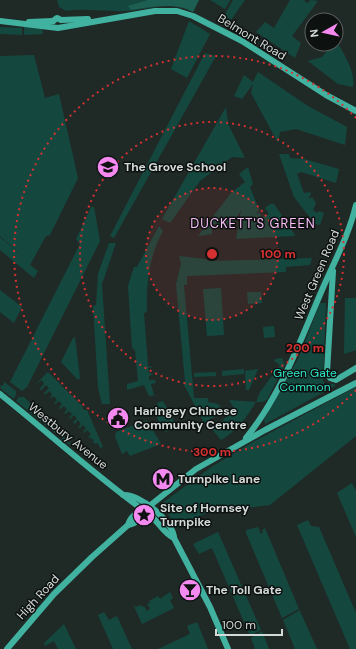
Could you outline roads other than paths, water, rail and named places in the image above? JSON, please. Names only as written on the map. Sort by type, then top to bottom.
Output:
[{"type":"main road","name":"Belmont Road","points":[[0,21],[57,23],[106,19],[166,10],[177,11],[193,16],[242,41],[340,104],[356,111]]},
{"type":"main road","name":"West Green Road","points":[[239,444],[246,438],[263,416],[294,358],[333,266],[356,205]]},
{"type":"main road","points":[[333,266],[330,292],[327,372],[330,378],[339,380],[356,368]]},
{"type":"main road","points":[[322,290],[327,288],[330,292]]},
{"type":"main road","name":"High Road","points":[[7,649],[54,594],[100,549],[106,546],[128,525],[134,523],[142,515],[143,511],[190,472],[265,430],[356,383]]},
{"type":"main road","name":"Westbury Avenue","points":[[0,394],[143,511]]},
{"type":"main road","points":[[263,416],[265,430]]},
{"type":"main road","name":"Westbury Avenue","points":[[123,495],[131,496],[149,506]]},
{"type":"main road","points":[[149,506],[156,511],[173,532],[174,538],[210,607],[228,649]]},
{"type":"main road","points":[[143,511],[174,538]]},
{"type":"place","name":"The Grove School","points":[[108,167]]},
{"type":"place","name":"Haringey Chinese Community Centre","points":[[118,418]]},
{"type":"place","name":"Turnpike Lane","points":[[163,479]]},
{"type":"place","name":"Site of Hornsey Turnpike","points":[[144,515]]},
{"type":"place","name":"The Toll Gate","points":[[190,590]]},
{"type":"district","name":"DUCKETT'S GREEN","points":[[253,223]]},
{"type":"park label","name":"Green Gate Common","points":[[305,380]]}]
